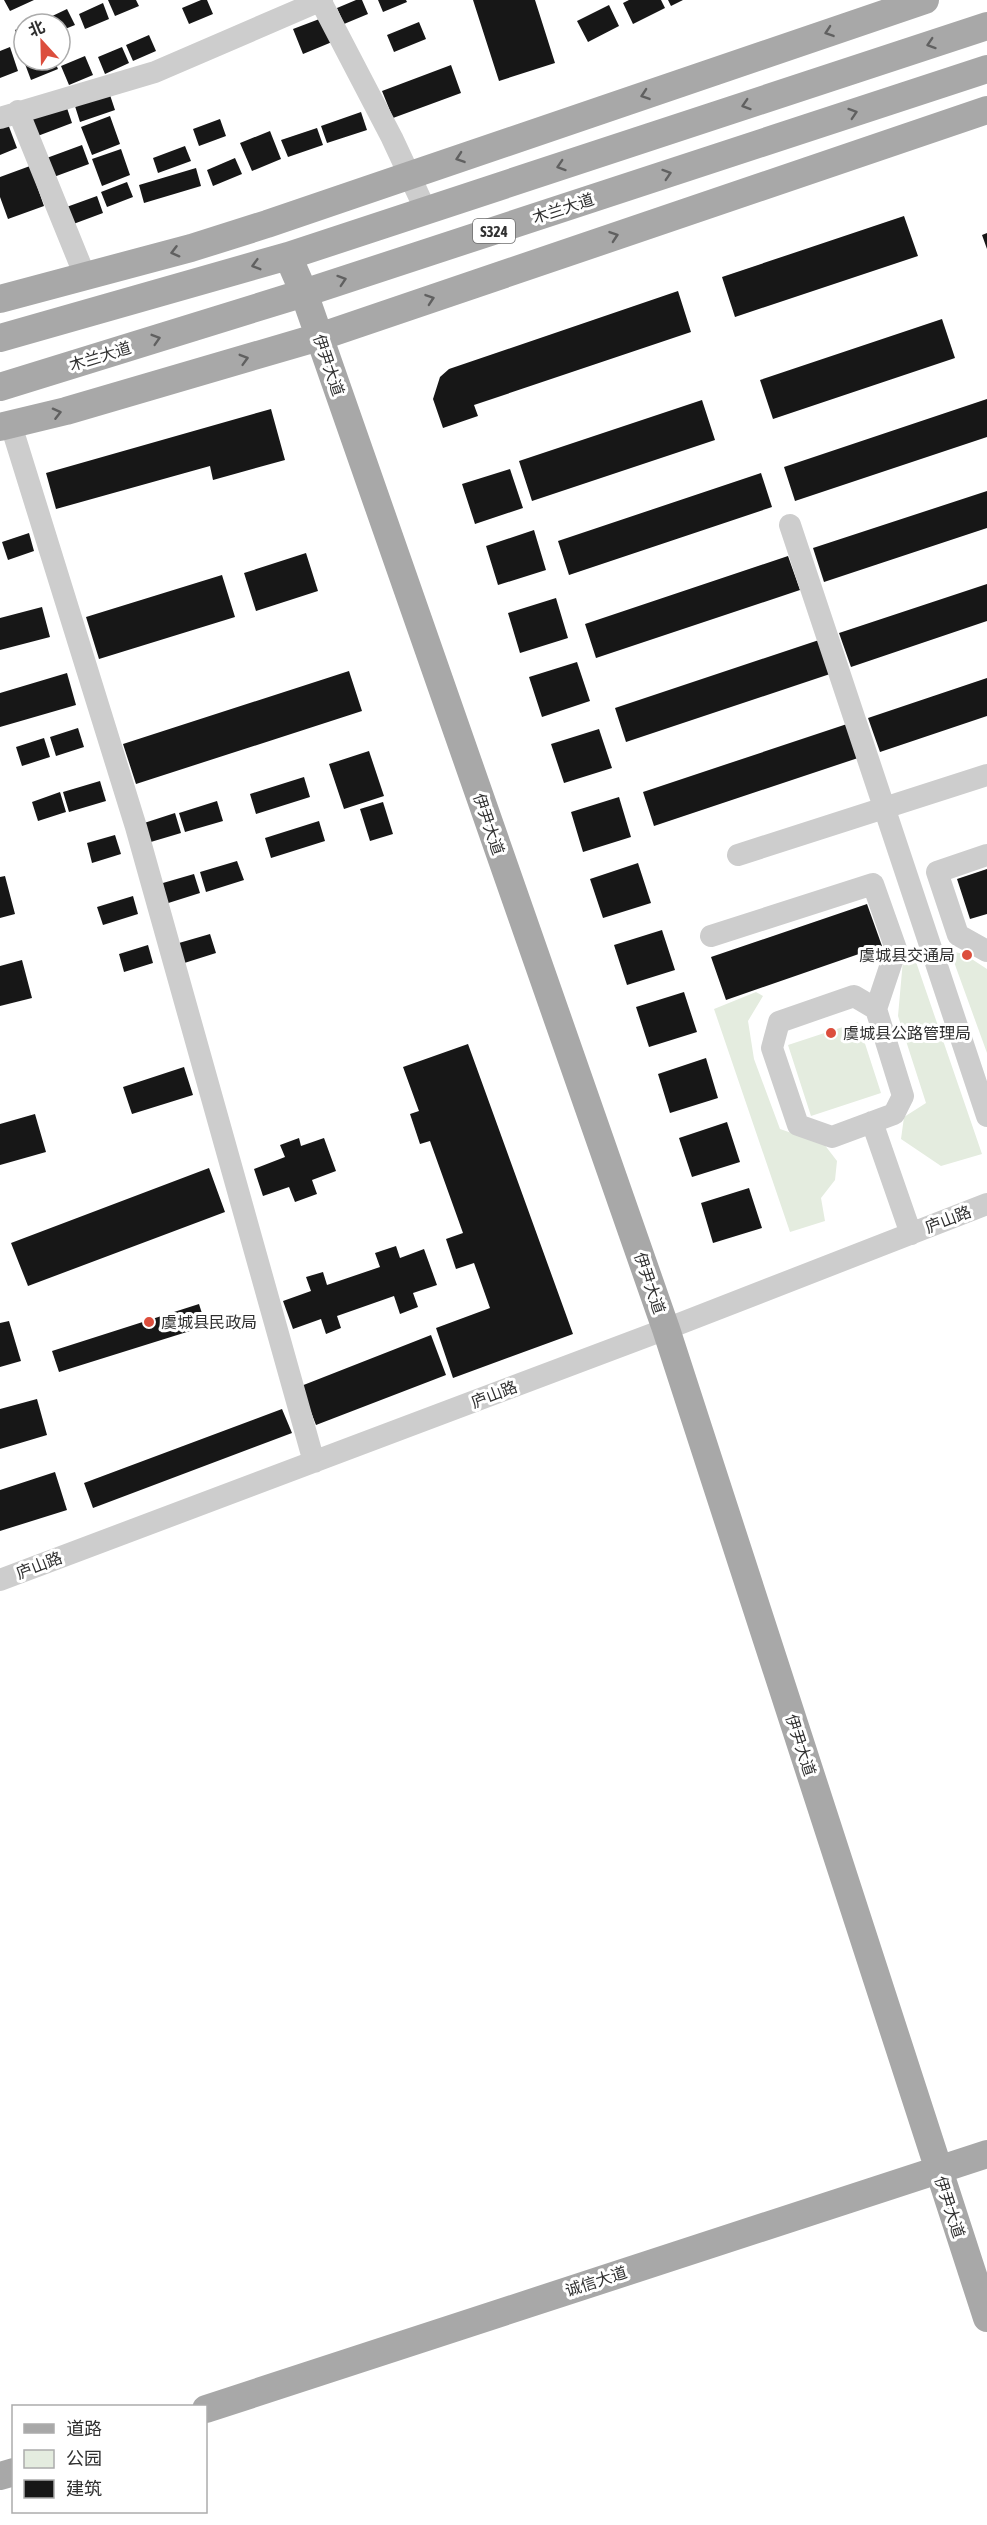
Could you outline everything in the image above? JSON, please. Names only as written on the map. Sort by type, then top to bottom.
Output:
[{"type":"main road","points":[[0,299],[267,224],[410,175],[867,9],[925,0]]},
{"type":"main road","name":"S324","points":[[0,339],[288,256],[987,26]]},
{"type":"main road","name":"木兰大道","points":[[0,387],[304,293],[987,69]]},
{"type":"main road","points":[[5,426],[66,411],[319,337],[987,110]]},
{"type":"main road","name":"伊尹大道","points":[[288,256],[304,293],[666,1329],[987,2318]]},
{"type":"main road","name":"诚信大道","points":[[207,2409],[987,2154]]},
{"type":"street","points":[[85,276],[9,115],[155,72],[321,0],[426,211]]},
{"type":"street","points":[[5,426],[136,827],[314,1462]]},
{"type":"street","points":[[790,525],[987,1116]]},
{"type":"street","points":[[738,855],[987,775]]},
{"type":"street","points":[[987,855],[937,872],[958,935],[987,951]]},
{"type":"street","points":[[711,936],[873,884],[896,949],[876,1009],[903,1096],[894,1114],[832,1137],[798,1125],[772,1048],[779,1022],[855,996],[876,1009]]},
{"type":"street","points":[[872,1122],[911,1234]]},
{"type":"street","name":"庐山路","points":[[0,1580],[666,1329],[987,1204]]},
{"type":"green space","points":[[950,951],[964,954],[987,969],[987,1053]]},
{"type":"green space","points":[[914,956],[982,1154],[941,1166],[901,1139],[904,1117],[926,1103],[898,1016],[903,960]]},
{"type":"green space","points":[[756,992],[763,996],[748,1021],[754,1059],[780,1129],[824,1144],[837,1161],[835,1180],[821,1198],[825,1221],[790,1232],[714,1009]]},
{"type":"green space","points":[[858,1022],[881,1093],[811,1116],[788,1045]]},
{"type":"building","points":[[4,0],[34,0],[10,11]]},
{"type":"building","points":[[108,0],[136,0],[139,6],[115,16]]},
{"type":"building","points":[[201,0],[207,0],[213,14],[189,24],[182,8]]},
{"type":"building","points":[[356,0],[362,0],[368,14],[344,24],[337,8]]},
{"type":"building","points":[[378,0],[406,0],[407,2],[383,12]]},
{"type":"building","points":[[473,0],[535,0],[555,63],[499,81]]},
{"type":"building","points":[[629,0],[661,0],[665,8],[633,24],[623,3]]},
{"type":"building","points":[[668,0],[683,0],[671,6]]},
{"type":"building","points":[[103,3],[109,19],[85,29],[79,14]]},
{"type":"building","points":[[609,5],[619,26],[588,42],[577,21]]},
{"type":"building","points":[[322,18],[332,42],[303,54],[293,29]]},
{"type":"building","points":[[419,22],[426,39],[394,52],[387,35]]},
{"type":"building","points":[[149,35],[156,51],[133,61],[126,45]]},
{"type":"building","points":[[10,47],[12,72],[15,72],[0,78],[0,51]]},
{"type":"building","points":[[122,47],[129,63],[105,74],[98,57]]},
{"type":"building","points":[[85,56],[93,75],[69,85],[64,72],[72,72],[72,61]]},
{"type":"building","points":[[451,65],[461,93],[393,118],[382,91]]},
{"type":"building","points":[[28,72],[51,72],[31,80]]},
{"type":"building","points":[[109,92],[115,110],[80,122],[74,103]]},
{"type":"building","points":[[66,105],[72,123],[35,137],[29,119]]},
{"type":"building","points":[[361,112],[367,130],[327,143],[321,126]]},
{"type":"building","points":[[110,116],[120,144],[92,155],[81,127]]},
{"type":"building","points":[[220,119],[226,136],[199,146],[193,129]]},
{"type":"building","points":[[8,124],[17,148],[0,155],[0,127]]},
{"type":"building","points":[[317,128],[323,145],[288,157],[281,140]]},
{"type":"building","points":[[270,131],[281,159],[252,171],[240,143]]},
{"type":"building","points":[[82,145],[89,164],[51,178],[44,159]]},
{"type":"building","points":[[185,146],[191,161],[158,173],[153,158]]},
{"type":"building","points":[[121,149],[130,175],[102,186],[92,159]]},
{"type":"building","points":[[235,158],[242,174],[213,186],[207,170]]},
{"type":"building","points":[[30,166],[44,206],[8,219],[0,197],[0,177]]},
{"type":"building","points":[[196,168],[201,186],[144,203],[139,185]]},
{"type":"building","points":[[127,182],[133,197],[107,207],[101,192]]},
{"type":"building","points":[[97,196],[103,213],[68,226],[61,209]]},
{"type":"building","points":[[904,216],[918,256],[735,317],[722,277]]},
{"type":"building","points":[[987,233],[987,249],[982,235]]},
{"type":"building","points":[[678,291],[691,332],[474,405],[478,416],[443,428],[433,399],[440,377],[449,369]]},
{"type":"building","points":[[942,319],[955,358],[773,419],[760,380]]},
{"type":"building","points":[[987,399],[987,437],[795,501],[784,467]]},
{"type":"building","points":[[702,400],[715,440],[532,501],[519,461]]},
{"type":"building","points":[[271,409],[285,460],[213,480],[210,466],[56,509],[46,473]]},
{"type":"building","points":[[510,469],[523,508],[475,524],[462,484]]},
{"type":"building","points":[[761,473],[772,507],[569,575],[558,541]]},
{"type":"building","points":[[987,491],[987,528],[824,582],[813,548]]},
{"type":"building","points":[[534,530],[546,570],[498,585],[486,546]]},
{"type":"building","points":[[29,533],[34,551],[8,560],[2,542]]},
{"type":"building","points":[[306,553],[318,591],[256,611],[244,573]]},
{"type":"building","points":[[788,556],[800,590],[596,658],[585,624]]},
{"type":"building","points":[[222,575],[235,617],[99,659],[86,617]]},
{"type":"building","points":[[987,584],[987,621],[851,667],[839,633]]},
{"type":"building","points":[[556,598],[568,638],[520,653],[508,613]]},
{"type":"building","points":[[42,607],[50,637],[0,650],[0,618]]},
{"type":"building","points":[[819,640],[830,674],[626,742],[615,708]]},
{"type":"building","points":[[577,662],[590,701],[542,717],[529,677]]},
{"type":"building","points":[[349,671],[362,711],[136,784],[123,744]]},
{"type":"building","points":[[67,673],[76,705],[0,727],[0,693]]},
{"type":"building","points":[[987,678],[987,716],[880,752],[868,718]]},
{"type":"building","points":[[847,724],[858,758],[654,826],[643,792]]},
{"type":"building","points":[[78,728],[84,747],[56,756],[50,737]]},
{"type":"building","points":[[599,729],[612,768],[564,783],[551,744]]},
{"type":"building","points":[[44,738],[50,757],[22,766],[16,747]]},
{"type":"building","points":[[369,751],[384,796],[344,809],[329,764]]},
{"type":"building","points":[[304,777],[310,797],[256,814],[250,794]]},
{"type":"building","points":[[100,781],[106,801],[69,812],[63,792]]},
{"type":"building","points":[[60,792],[66,812],[38,821],[32,802]]},
{"type":"building","points":[[619,797],[631,837],[583,852],[571,812]]},
{"type":"building","points":[[217,801],[223,821],[185,832],[179,813]]},
{"type":"building","points":[[383,802],[393,834],[370,841],[360,809]]},
{"type":"building","points":[[175,813],[181,833],[144,844],[138,825]]},
{"type":"building","points":[[319,821],[325,841],[271,858],[265,838]]},
{"type":"building","points":[[115,835],[121,854],[92,863],[87,843]]},
{"type":"building","points":[[237,861],[244,880],[206,892],[200,872]]},
{"type":"building","points":[[638,863],[651,903],[603,918],[590,879]]},
{"type":"building","points":[[987,869],[987,914],[970,919],[957,879]]},
{"type":"building","points":[[194,874],[200,893],[162,905],[156,885]]},
{"type":"building","points":[[5,876],[15,914],[0,918],[0,877]]},
{"type":"building","points":[[133,896],[138,914],[103,925],[97,907]]},
{"type":"building","points":[[867,904],[882,946],[726,1000],[711,957]]},
{"type":"building","points":[[662,930],[675,970],[627,985],[614,945]]},
{"type":"building","points":[[210,934],[216,953],[178,965],[172,945]]},
{"type":"building","points":[[148,945],[153,963],[124,972],[119,954]]},
{"type":"building","points":[[22,960],[32,998],[0,1006],[0,966]]},
{"type":"building","points":[[684,992],[697,1032],[649,1047],[636,1007]]},
{"type":"building","points":[[468,1044],[573,1334],[453,1378],[436,1328],[490,1308],[474,1263],[456,1269],[446,1239],[463,1233],[430,1141],[420,1144],[410,1114],[419,1111],[403,1067]]},
{"type":"building","points":[[706,1058],[718,1098],[670,1113],[658,1074]]},
{"type":"building","points":[[184,1067],[193,1095],[132,1114],[123,1087]]},
{"type":"building","points":[[35,1114],[46,1152],[0,1165],[0,1124]]},
{"type":"building","points":[[727,1122],[740,1162],[692,1177],[679,1138]]},
{"type":"building","points":[[299,1138],[301,1146],[324,1138],[336,1171],[312,1180],[317,1194],[295,1202],[289,1187],[263,1196],[254,1169],[285,1157],[280,1145]]},
{"type":"building","points":[[209,1168],[225,1212],[28,1286],[11,1243]]},
{"type":"building","points":[[749,1188],[762,1228],[713,1243],[701,1203]]},
{"type":"building","points":[[396,1246],[400,1258],[424,1249],[437,1285],[413,1293],[418,1307],[400,1314],[394,1296],[337,1316],[341,1328],[326,1334],[321,1319],[293,1329],[283,1301],[311,1291],[306,1277],[323,1272],[327,1285],[380,1267],[375,1253]]},
{"type":"building","points":[[199,1304],[206,1326],[59,1372],[52,1351]]},
{"type":"building","points":[[9,1321],[21,1361],[0,1367],[0,1323]]},
{"type":"building","points":[[431,1335],[446,1375],[316,1425],[301,1386]]},
{"type":"building","points":[[37,1399],[47,1435],[0,1449],[0,1409]]},
{"type":"building","points":[[282,1409],[292,1433],[93,1508],[84,1483]]},
{"type":"building","points":[[55,1472],[67,1510],[0,1531],[0,1490]]},
{"type":"place","name":"虞城县交通局","points":[[967,955]]},
{"type":"place","name":"虞城县公路管理局","points":[[831,1033]]},
{"type":"place","name":"虞城县民政局","points":[[149,1322]]}]
